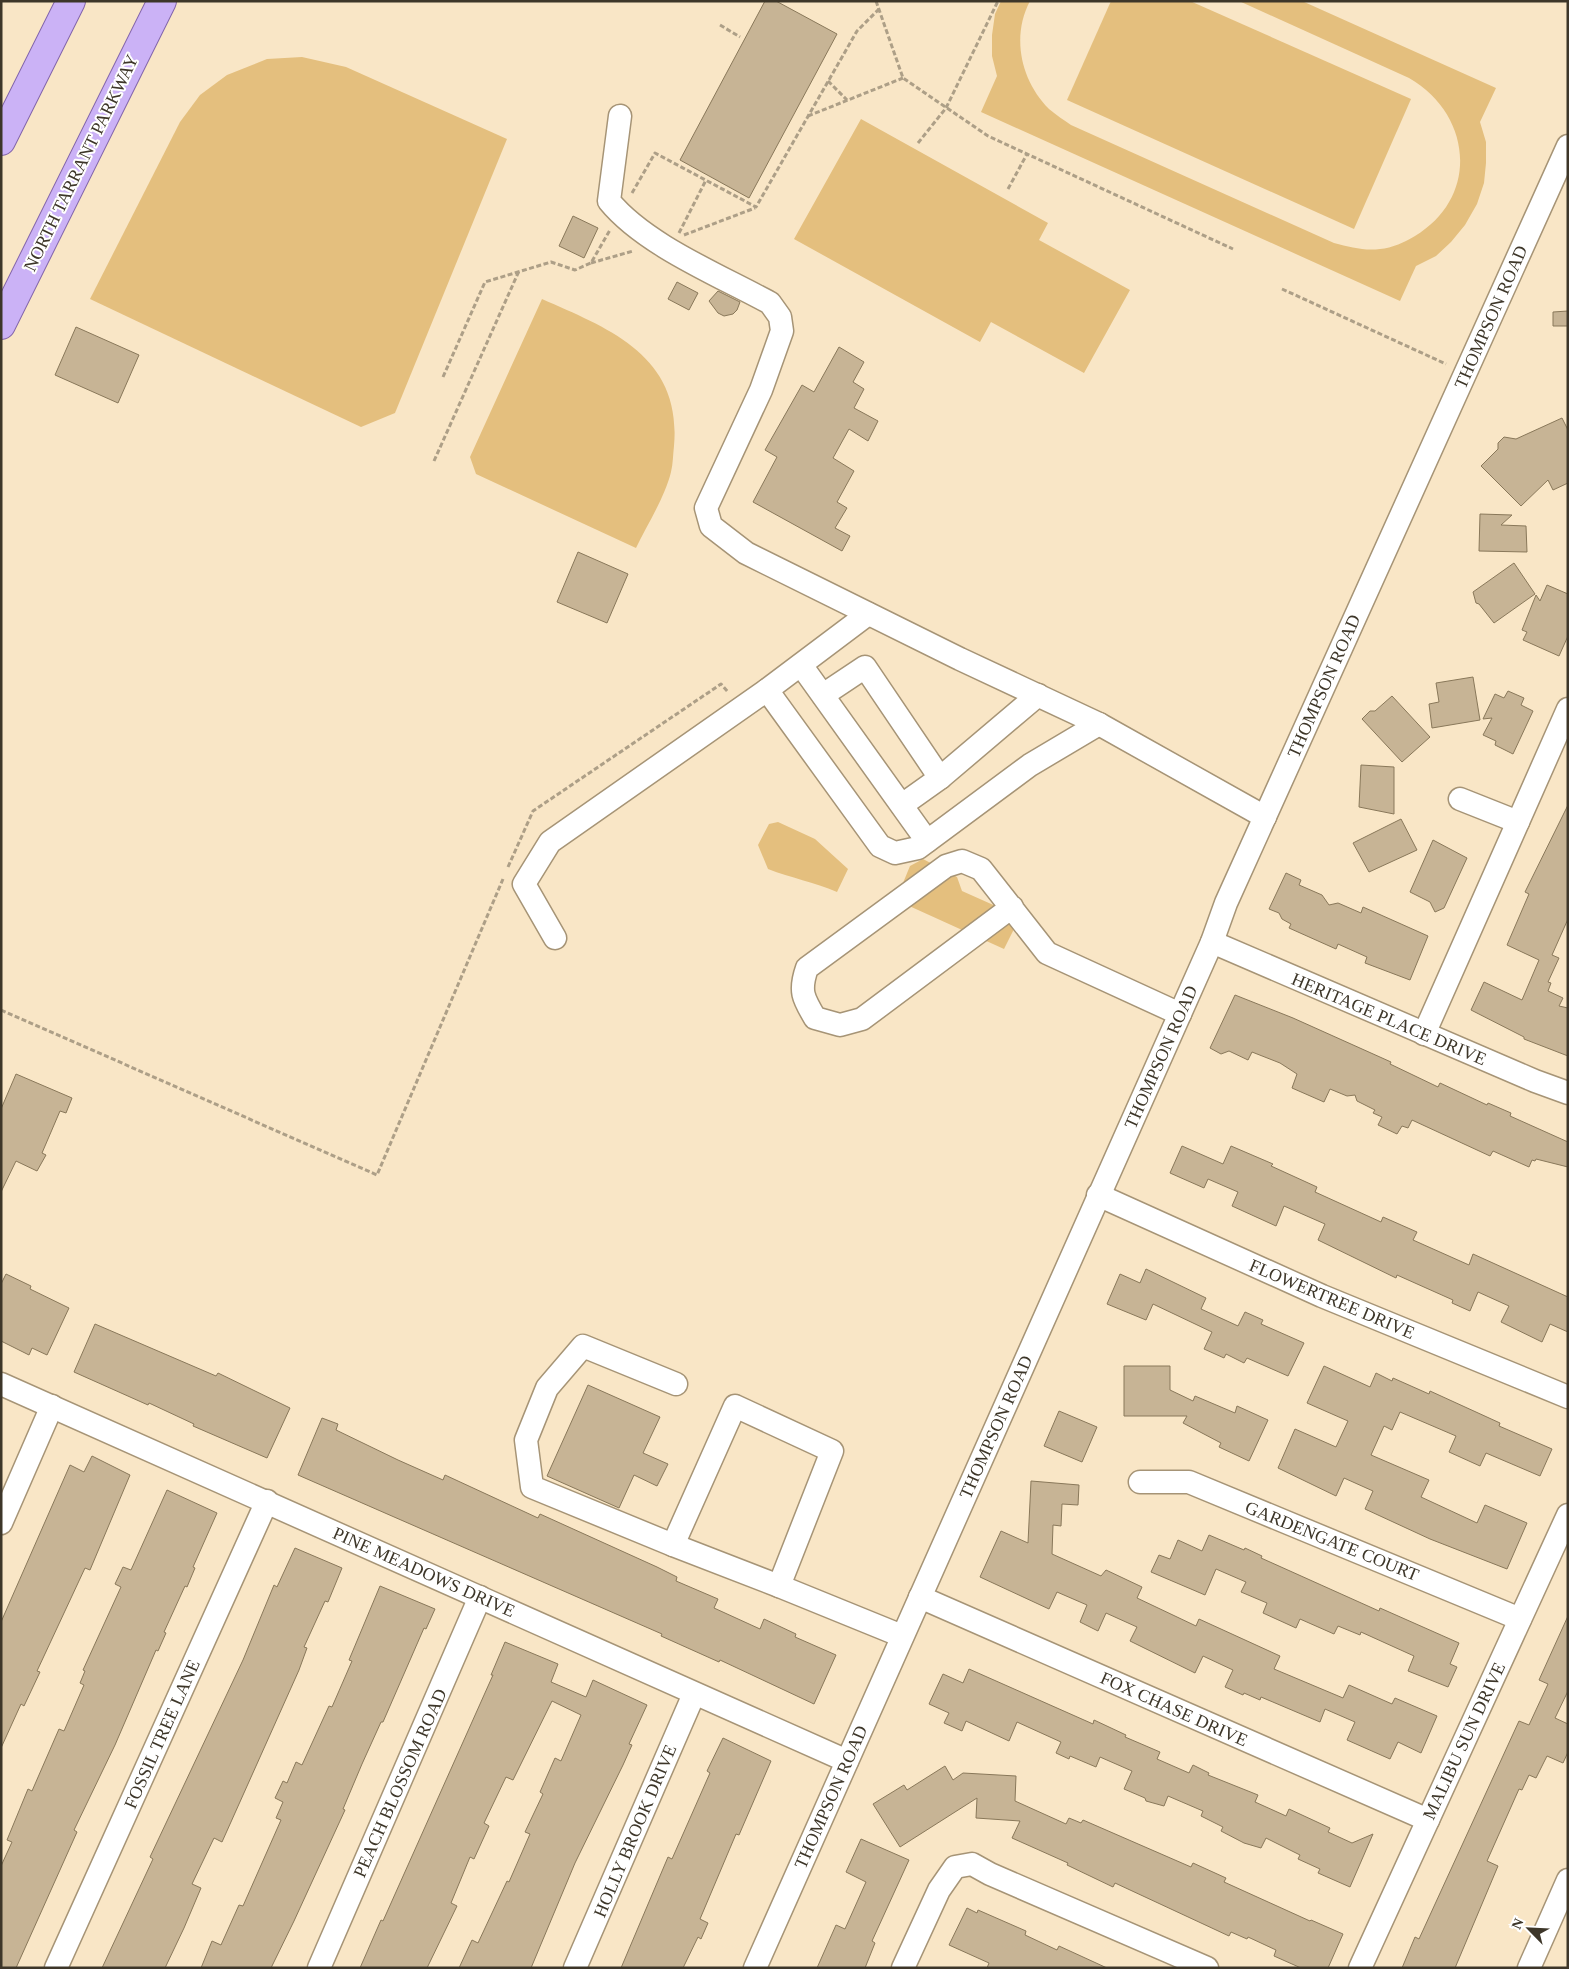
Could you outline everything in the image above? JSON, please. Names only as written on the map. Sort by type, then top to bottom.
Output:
[{"type":"main road","points":[[1,141],[70,1]]},
{"type":"main road","name":"NORTH TARRANT PARKWAY","points":[[1,325],[162,1]]},
{"type":"street","points":[[620,116],[609,201],[620,214],[660,243],[770,303],[780,317],[782,331],[761,390],[706,508],[710,526],[746,553],[868,614],[1099,724],[1265,817]]},
{"type":"street","name":"THOMPSON ROAD","points":[[755,1968],[1212,942],[1226,903],[1568,146]]},
{"type":"street","points":[[555,938],[524,884],[550,842],[767,690],[868,614]]},
{"type":"street","points":[[801,664],[927,841]]},
{"type":"street","points":[[823,695],[865,666],[940,778]]},
{"type":"street","points":[[767,690],[880,846],[895,853],[918,848],[1030,765],[1099,724]]},
{"type":"street","points":[[902,805],[940,778],[1038,696]]},
{"type":"street","points":[[1424,1034],[1568,709]]},
{"type":"street","points":[[1460,799],[1518,822]]},
{"type":"street","points":[[1012,907],[862,1019],[840,1025],[815,1018],[802,998],[803,980],[807,968],[946,866],[962,861],[982,869],[1012,907],[1046,953],[1180,1014]]},
{"type":"street","name":"HERITAGE PLACE DRIVE","points":[[1212,942],[1535,1082],[1568,1093]]},
{"type":"street","name":"FLOWERTREE DRIVE","points":[[1098,1195],[1322,1296],[1568,1397]]},
{"type":"street","points":[[676,1384],[583,1346],[548,1388],[526,1440],[532,1487],[902,1636]]},
{"type":"street","name":"PINE MEADOWS DRIVE","points":[[1,1384],[847,1761]]},
{"type":"street","points":[[1,1523],[52,1406]]},
{"type":"street","points":[[673,1545],[735,1406],[832,1451],[779,1586]]},
{"type":"street","name":"GARDENGATE COURT","points":[[1140,1482],[1189,1482],[1520,1619]]},
{"type":"street","name":"FOSSIL TREE LANE","points":[[56,1968],[267,1501]]},
{"type":"street","name":"MALIBU SUN DRIVE","points":[[1360,1968],[1568,1515]]},
{"type":"street","name":"PEACH BLOSSOM ROAD","points":[[319,1968],[480,1597]]},
{"type":"street","name":"FOX CHASE DRIVE","points":[[920,1597],[1428,1820]]},
{"type":"street","name":"HOLLY BROOK DRIVE","points":[[575,1968],[694,1694]]},
{"type":"street","points":[[902,1968],[939,1890],[955,1867],[972,1864],[990,1874],[1207,1968]]},
{"type":"street","points":[[1529,1968],[1568,1880]]},
{"type":"path","points":[[876,1],[903,78],[946,108],[988,136],[1233,248]]},
{"type":"path","points":[[918,143],[946,108],[998,1]]},
{"type":"path","points":[[443,377],[486,282],[551,262],[575,270],[591,263],[655,153],[756,207],[856,31],[879,9]]},
{"type":"path","points":[[720,25],[740,37]]},
{"type":"path","points":[[808,116],[903,78]]},
{"type":"path","points":[[828,81],[847,100]]},
{"type":"path","points":[[1008,189],[1027,154]]},
{"type":"path","points":[[677,238],[706,180]]},
{"type":"path","points":[[434,461],[520,271]]},
{"type":"path","points":[[1282,289],[1446,364]]},
{"type":"path","points":[[508,868],[533,811],[721,684],[740,709]]},
{"type":"path","points":[[1,1010],[377,1174],[504,878]]},
{"type":"shaded area","points":[[1001,1],[1030,1],[1024,15],[1020,44],[1026,72],[1039,98],[1049,109],[1071,125],[1334,243],[1368,249],[1385,248],[1398,244],[1415,236],[1436,219],[1450,200],[1458,178],[1460,156],[1456,134],[1446,112],[1430,94],[1409,78],[1239,1],[1302,1],[1496,88],[1480,122],[1486,142],[1486,163],[1484,183],[1477,204],[1465,225],[1451,242],[1436,256],[1416,266],[1400,301],[981,112],[997,76],[992,56],[992,35],[995,14]]},
{"type":"shaded area","points":[[1111,1],[1190,1],[1411,99],[1354,229],[1067,100]]},
{"type":"shaded area","points":[[302,57],[346,67],[507,139],[395,413],[361,427],[90,299],[180,122],[200,95],[227,75],[267,59]]},
{"type":"shaded area","points":[[861,119],[1048,223],[1039,240],[1130,290],[1084,373],[991,322],[980,342],[794,239]]},
{"type":"shaded area","points":[[542,299],[616,335],[636,350],[654,368],[666,389],[673,415],[674,446],[672,469],[660,501],[636,548],[476,474],[470,457]]},
{"type":"shaded area","points":[[778,822],[815,839],[848,869],[837,892],[768,869],[758,845],[769,824]]},
{"type":"shaded area","points":[[923,859],[957,877],[962,891],[1020,917],[1004,949],[896,900],[910,866]]},
{"type":"building","points":[[765,1],[776,1],[837,34],[749,198],[680,160]]},
{"type":"building","points":[[573,216],[598,228],[584,258],[559,246]]},
{"type":"building","points":[[677,282],[698,293],[689,310],[668,299]]},
{"type":"building","points":[[718,291],[740,302],[733,314],[724,316],[718,313],[709,301]]},
{"type":"building","points":[[1568,311],[1568,326],[1553,326],[1553,312]]},
{"type":"building","points":[[76,327],[139,355],[118,403],[55,375]]},
{"type":"building","points":[[839,347],[864,362],[853,382],[864,389],[854,408],[878,421],[868,441],[849,429],[833,458],[854,471],[837,502],[847,508],[835,528],[850,536],[842,551],[753,502],[777,457],[765,450],[802,385],[814,392]]},
{"type":"building","points":[[1562,418],[1568,430],[1568,483],[1553,490],[1548,480],[1521,506],[1481,466],[1498,449],[1498,443],[1504,437],[1516,439]]},
{"type":"building","points":[[1480,514],[1512,515],[1501,525],[1526,526],[1527,552],[1479,551]]},
{"type":"building","points":[[578,552],[628,574],[607,623],[557,602]]},
{"type":"building","points":[[1514,563],[1535,594],[1494,623],[1479,604],[1476,603],[1473,592]]},
{"type":"building","points":[[1547,585],[1568,594],[1568,636],[1559,656],[1523,640],[1527,632],[1522,630],[1536,595],[1540,601]]},
{"type":"building","points":[[1473,677],[1480,720],[1432,728],[1429,704],[1439,702],[1436,683]]},
{"type":"building","points":[[1508,691],[1524,698],[1521,705],[1533,711],[1513,754],[1495,745],[1496,741],[1483,735],[1492,718],[1483,719],[1495,694],[1504,698]]},
{"type":"building","points":[[1392,696],[1430,737],[1402,762],[1362,719],[1370,711],[1375,711]]},
{"type":"building","points":[[1361,765],[1394,767],[1394,814],[1359,807]]},
{"type":"building","points":[[1568,805],[1568,919],[1552,955],[1559,958],[1548,982],[1551,983],[1548,991],[1563,998],[1559,1006],[1568,1008],[1568,1056],[1524,1039],[1524,1037],[1471,1010],[1484,982],[1522,1000],[1539,960],[1507,945],[1529,894],[1525,892]]},
{"type":"building","points":[[1401,819],[1417,850],[1369,872],[1353,843]]},
{"type":"building","points":[[1433,840],[1467,858],[1444,908],[1435,912],[1430,902],[1410,892]]},
{"type":"building","points":[[1286,873],[1301,880],[1299,885],[1322,895],[1329,905],[1338,903],[1361,913],[1363,907],[1428,936],[1410,980],[1365,963],[1367,957],[1338,944],[1336,949],[1289,928],[1291,924],[1282,919],[1279,913],[1269,909]]},
{"type":"building","points":[[1235,995],[1293,1018],[1391,1062],[1390,1064],[1438,1087],[1440,1083],[1487,1105],[1488,1103],[1511,1113],[1510,1116],[1568,1142],[1568,1167],[1536,1159],[1535,1161],[1532,1160],[1529,1167],[1493,1151],[1490,1156],[1412,1120],[1408,1128],[1402,1126],[1397,1134],[1378,1125],[1382,1117],[1373,1113],[1375,1110],[1357,1101],[1355,1095],[1347,1096],[1330,1089],[1324,1102],[1292,1088],[1297,1074],[1280,1063],[1252,1052],[1248,1060],[1229,1051],[1221,1054],[1210,1048]]},
{"type":"building","points":[[16,1074],[72,1098],[66,1113],[60,1111],[42,1153],[46,1155],[37,1171],[16,1161],[1,1192],[1,1109]]},
{"type":"building","points":[[1182,1146],[1223,1164],[1231,1146],[1273,1164],[1271,1166],[1317,1187],[1315,1192],[1381,1222],[1383,1217],[1417,1232],[1413,1240],[1469,1265],[1473,1254],[1568,1297],[1568,1332],[1550,1324],[1542,1342],[1501,1322],[1509,1306],[1478,1292],[1470,1311],[1452,1303],[1453,1300],[1397,1275],[1396,1278],[1318,1240],[1325,1224],[1284,1206],[1276,1226],[1232,1206],[1238,1192],[1208,1179],[1204,1188],[1170,1173]]},
{"type":"building","points":[[1146,1269],[1206,1298],[1201,1309],[1238,1326],[1245,1312],[1263,1320],[1261,1324],[1304,1343],[1288,1376],[1247,1358],[1244,1363],[1226,1354],[1224,1358],[1204,1349],[1212,1332],[1153,1304],[1146,1320],[1107,1304],[1120,1274],[1140,1283]]},
{"type":"building","points":[[6,1274],[31,1286],[30,1289],[69,1308],[47,1355],[32,1348],[29,1355],[1,1341],[1,1284]]},
{"type":"building","points":[[95,1324],[216,1376],[218,1373],[290,1408],[267,1458],[193,1426],[194,1424],[149,1403],[148,1405],[74,1372]]},
{"type":"building","points":[[1124,1366],[1170,1366],[1170,1390],[1193,1401],[1195,1396],[1235,1413],[1237,1406],[1268,1420],[1249,1461],[1219,1447],[1221,1443],[1183,1423],[1187,1416],[1124,1416]]},
{"type":"building","points":[[1324,1366],[1370,1387],[1376,1373],[1392,1381],[1393,1378],[1429,1394],[1430,1391],[1500,1423],[1499,1426],[1552,1449],[1540,1476],[1486,1453],[1480,1466],[1449,1452],[1456,1436],[1400,1412],[1392,1430],[1384,1426],[1371,1455],[1429,1480],[1421,1497],[1477,1523],[1485,1505],[1527,1523],[1507,1569],[1430,1539],[1365,1509],[1373,1491],[1344,1478],[1336,1496],[1278,1468],[1295,1429],[1336,1447],[1348,1421],[1307,1403]]},
{"type":"building","points":[[588,1385],[660,1417],[643,1453],[668,1464],[657,1486],[634,1475],[619,1508],[547,1476]]},
{"type":"building","points":[[1059,1411],[1097,1427],[1082,1462],[1044,1446]]},
{"type":"building","points":[[322,1418],[338,1424],[336,1430],[398,1460],[443,1480],[445,1475],[538,1518],[540,1514],[657,1567],[677,1577],[676,1581],[718,1599],[714,1608],[760,1629],[764,1619],[796,1634],[795,1637],[836,1655],[814,1704],[720,1660],[719,1662],[661,1636],[662,1634],[298,1475]]},
{"type":"building","points":[[92,1456],[130,1475],[90,1570],[85,1568],[37,1671],[40,1672],[24,1706],[21,1704],[1,1748],[1,1622],[70,1465],[84,1472]]},
{"type":"building","points":[[1031,1481],[1079,1485],[1078,1505],[1062,1504],[1061,1526],[1053,1525],[1052,1554],[1101,1576],[1106,1570],[1142,1587],[1137,1598],[1196,1626],[1199,1619],[1280,1656],[1274,1669],[1343,1698],[1349,1685],[1392,1704],[1395,1698],[1437,1716],[1421,1753],[1398,1742],[1390,1759],[1347,1740],[1355,1722],[1325,1709],[1320,1722],[1261,1697],[1260,1700],[1244,1693],[1243,1695],[1225,1687],[1233,1670],[1203,1656],[1195,1673],[1130,1641],[1137,1627],[1106,1613],[1098,1631],[1080,1622],[1087,1605],[1057,1592],[1049,1609],[980,1577],[1001,1531],[1028,1543]]},
{"type":"building","points":[[167,1490],[217,1513],[193,1567],[195,1568],[187,1587],[185,1586],[164,1632],[166,1633],[158,1651],[156,1650],[115,1745],[74,1830],[77,1832],[16,1968],[1,1968],[1,1866],[12,1842],[7,1840],[28,1789],[32,1791],[59,1729],[64,1731],[84,1685],[80,1683],[85,1671],[83,1670],[121,1587],[115,1584],[123,1567],[131,1570]]},
{"type":"building","points":[[1209,1535],[1244,1550],[1245,1548],[1262,1556],[1261,1558],[1379,1611],[1380,1608],[1459,1643],[1450,1664],[1457,1667],[1448,1687],[1408,1671],[1414,1656],[1361,1632],[1360,1635],[1338,1626],[1334,1634],[1300,1619],[1296,1628],[1263,1613],[1267,1603],[1241,1592],[1246,1582],[1216,1569],[1205,1595],[1151,1572],[1159,1555],[1170,1559],[1178,1540],[1202,1551]]},
{"type":"building","points":[[295,1548],[342,1568],[328,1602],[325,1601],[304,1647],[307,1648],[299,1670],[222,1842],[214,1838],[192,1884],[201,1888],[184,1928],[165,1968],[102,1968],[153,1859],[150,1857],[243,1660],[274,1585],[277,1587]]},
{"type":"building","points":[[380,1586],[435,1609],[426,1629],[424,1628],[383,1722],[381,1722],[362,1764],[343,1809],[345,1810],[294,1921],[271,1968],[201,1968],[212,1941],[221,1945],[239,1905],[243,1906],[281,1820],[276,1818],[283,1802],[275,1798],[283,1781],[287,1783],[296,1762],[302,1765],[329,1706],[332,1707],[352,1661],[349,1660]]},
{"type":"building","points":[[1568,1616],[1568,1691],[1555,1718],[1568,1724],[1568,1752],[1563,1763],[1547,1756],[1536,1778],[1529,1775],[1522,1790],[1519,1789],[1487,1861],[1498,1866],[1455,1968],[1402,1968],[1415,1937],[1419,1939],[1519,1721],[1529,1725],[1548,1684],[1539,1680]]},
{"type":"building","points":[[505,1642],[558,1664],[551,1682],[586,1697],[593,1680],[647,1705],[629,1744],[632,1745],[575,1863],[531,1968],[459,1968],[472,1940],[478,1943],[507,1881],[509,1882],[530,1834],[525,1832],[543,1794],[540,1792],[555,1758],[561,1761],[581,1715],[552,1701],[513,1780],[506,1777],[484,1823],[489,1826],[474,1859],[470,1857],[451,1903],[457,1906],[427,1968],[360,1968],[381,1920],[383,1921],[493,1675],[491,1675]]},
{"type":"building","points":[[969,1669],[1093,1724],[1094,1720],[1126,1735],[1125,1737],[1160,1752],[1157,1759],[1189,1773],[1193,1765],[1209,1773],[1208,1775],[1258,1795],[1255,1802],[1286,1816],[1289,1809],[1330,1828],[1328,1832],[1352,1843],[1373,1834],[1350,1887],[1318,1873],[1320,1869],[1298,1859],[1300,1855],[1266,1838],[1261,1848],[1244,1843],[1221,1831],[1223,1827],[1201,1816],[1203,1811],[1168,1796],[1164,1806],[1146,1801],[1145,1798],[1124,1789],[1132,1771],[1100,1757],[1096,1767],[1070,1756],[1069,1759],[1056,1753],[1061,1742],[1017,1722],[1009,1741],[966,1721],[962,1731],[944,1723],[949,1713],[929,1704],[943,1674],[963,1683]]},
{"type":"building","points":[[723,1738],[771,1761],[739,1835],[736,1834],[700,1919],[708,1923],[701,1939],[698,1937],[683,1968],[621,1968],[668,1857],[672,1859],[710,1773],[707,1771]]},
{"type":"building","points":[[945,1766],[953,1780],[963,1773],[1016,1776],[1015,1801],[1066,1824],[1069,1818],[1081,1823],[1083,1820],[1191,1867],[1193,1863],[1226,1878],[1224,1882],[1343,1934],[1328,1968],[1301,1968],[1274,1956],[1276,1950],[1248,1937],[1247,1939],[1231,1932],[1229,1936],[1115,1883],[1113,1887],[1067,1865],[1068,1863],[1012,1838],[1020,1821],[976,1818],[977,1798],[900,1847],[873,1804],[904,1785],[907,1790]]},
{"type":"building","points":[[861,1839],[909,1860],[872,1941],[875,1943],[865,1968],[817,1968],[836,1925],[845,1929],[866,1882],[846,1872]]},
{"type":"building","points":[[967,1908],[977,1913],[978,1910],[1026,1931],[1025,1935],[1057,1950],[1059,1946],[1107,1968],[987,1968],[989,1963],[949,1945]]}]
